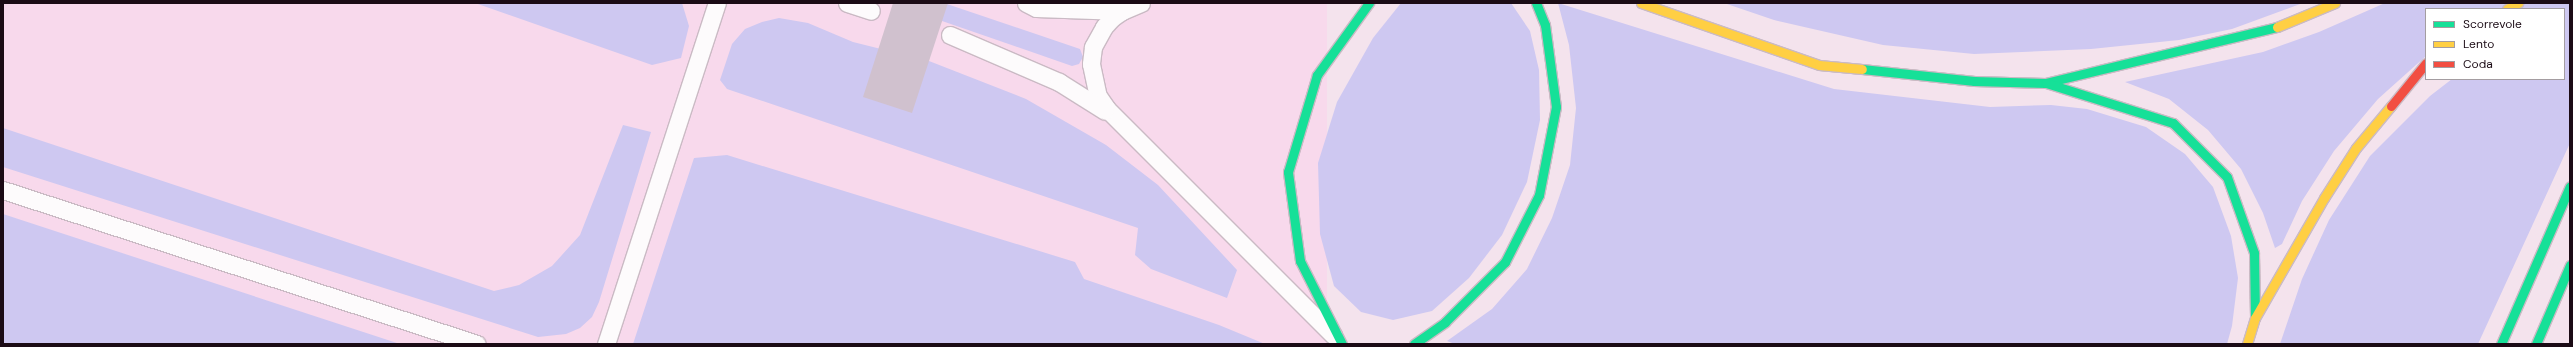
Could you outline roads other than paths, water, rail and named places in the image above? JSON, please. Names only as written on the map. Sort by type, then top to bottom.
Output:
[{"type":"main road","points":[[1342,344],[1300,261],[1288,172],[1317,75],[1369,3]]},
{"type":"main road","points":[[1414,344],[1445,322],[1505,262],[1539,195],[1556,107],[1545,25],[1536,3]]},
{"type":"main road","points":[[1641,3],[1820,65],[1974,81],[2045,83],[2288,24],[2334,3]]},
{"type":"main road","points":[[2509,8],[2518,3]]},
{"type":"main road","points":[[2247,344],[2255,318],[2324,198],[2356,148],[2390,109],[2424,65]]},
{"type":"main road","points":[[2045,83],[2173,123],[2227,177],[2254,253],[2255,318]]},
{"type":"main road","points":[[2501,344],[2570,186]]},
{"type":"main road","points":[[2536,344],[2570,265]]},
{"type":"lane","points":[[606,344],[717,3]]},
{"type":"lane","points":[[847,3],[871,10]]},
{"type":"lane","points":[[1026,3],[1036,8],[1122,11]]},
{"type":"lane","points":[[1142,3],[1122,11],[1104,27],[1094,47],[1091,64],[1098,96],[1116,118],[1342,344]]},
{"type":"lane","points":[[950,35],[1059,82],[1116,118]]},
{"type":"lane","points":[[3,190],[477,344]]}]
